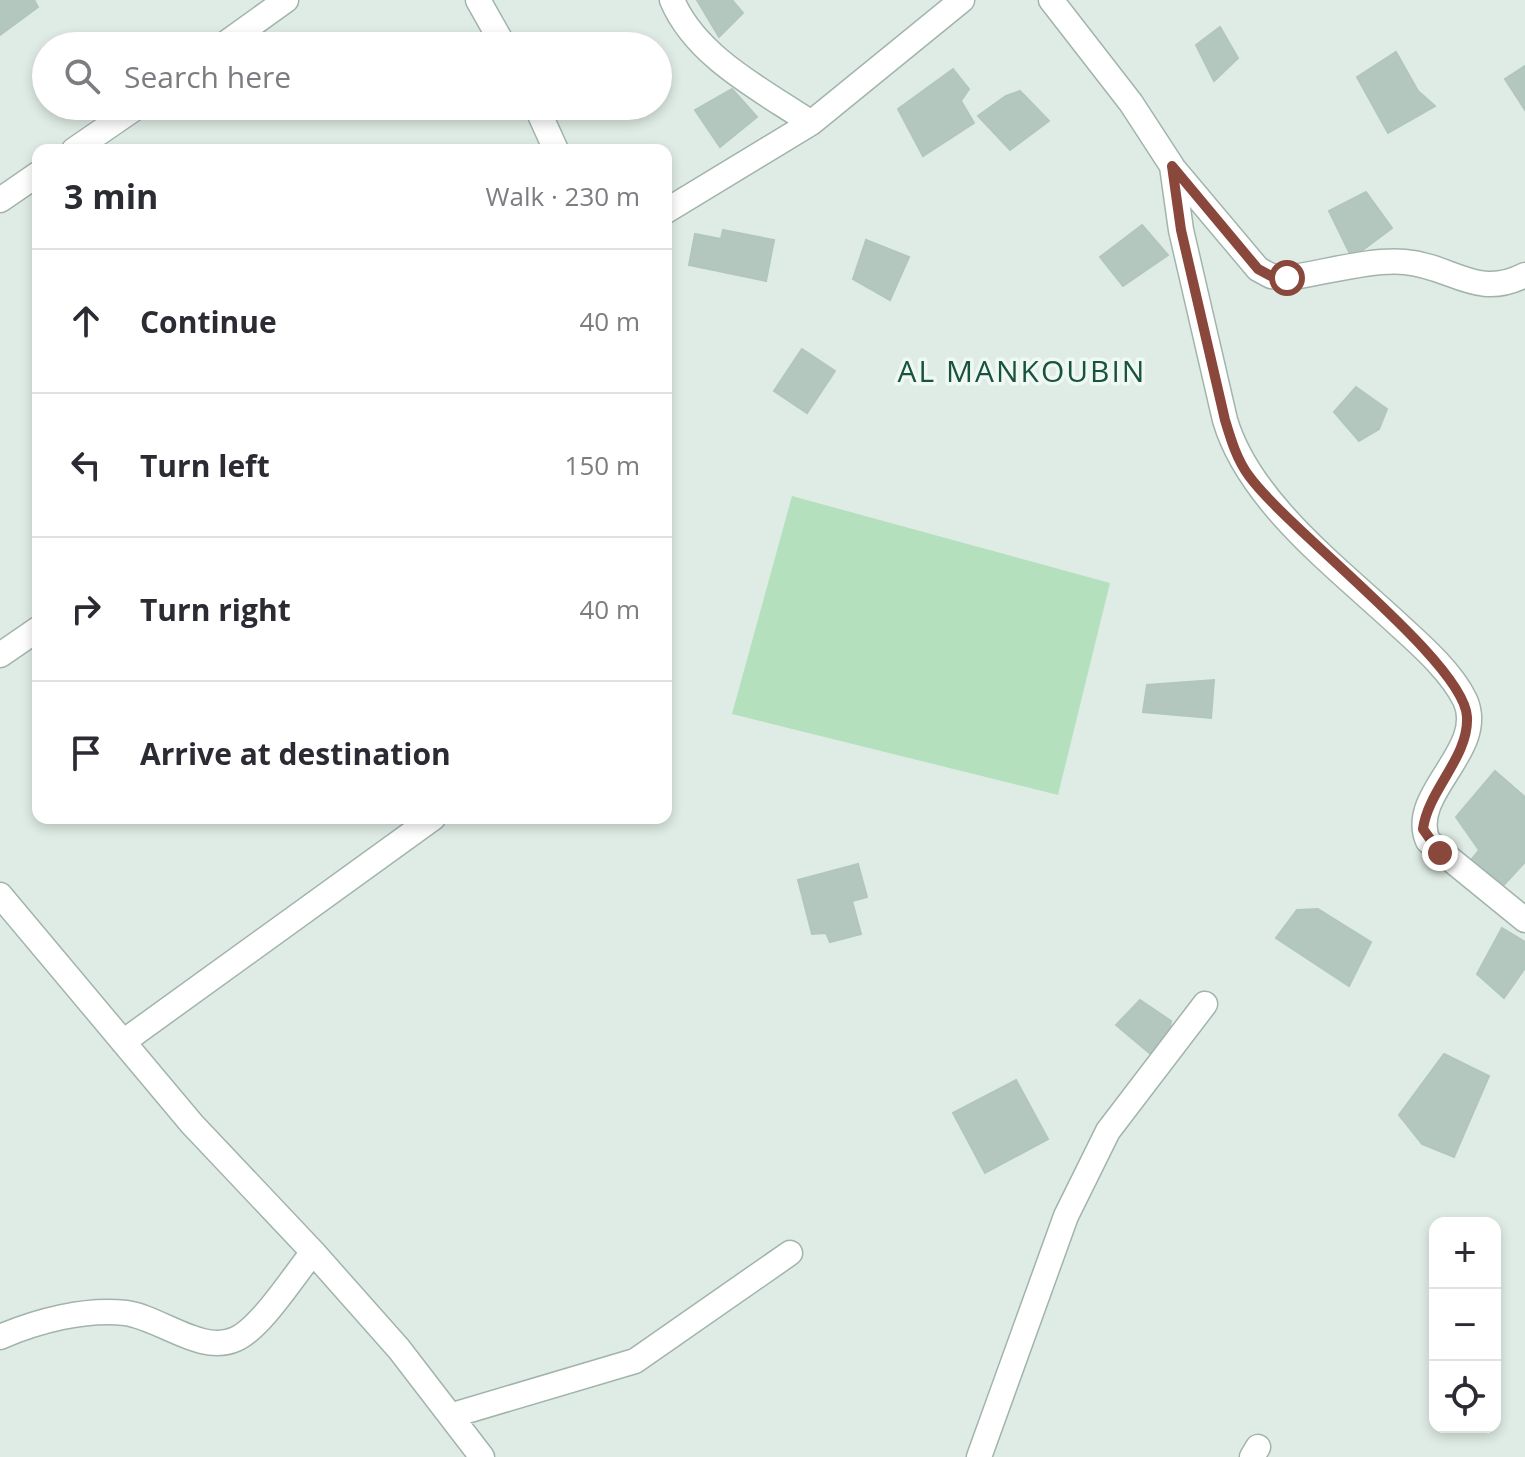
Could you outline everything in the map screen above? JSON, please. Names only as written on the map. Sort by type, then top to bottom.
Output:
[{"type":"street","points":[[241,32],[286,0]]},
{"type":"street","points":[[478,0],[496,32]]},
{"type":"street","points":[[672,0],[697,37],[726,66],[811,123]]},
{"type":"street","points":[[672,207],[811,123],[962,0]]},
{"type":"street","points":[[1051,0],[1131,103],[1172,166],[1258,269],[1271,276],[1287,278],[1406,262],[1490,286],[1506,285],[1525,275]]},
{"type":"street","points":[[83,144],[118,120]]},
{"type":"street","points":[[542,120],[553,144]]},
{"type":"street","points":[[1172,166],[1181,230],[1234,449],[1247,475],[1270,502],[1417,642],[1457,687],[1466,704],[1463,740],[1425,814],[1423,829],[1440,853],[1525,920]]},
{"type":"street","points":[[0,200],[32,178]]},
{"type":"street","points":[[0,655],[32,633]]},
{"type":"street","points":[[123,1042],[425,824]]},
{"type":"street","points":[[0,895],[201,1134],[313,1252],[453,1415],[482,1457]]},
{"type":"street","points":[[979,1457],[1066,1216],[1108,1131],[1205,1004]]},
{"type":"street","points":[[0,1337],[71,1315],[123,1313],[154,1319],[206,1343],[223,1344],[240,1338],[252,1327],[313,1252]]},
{"type":"street","points":[[453,1415],[635,1361],[790,1253]]},
{"type":"green space","points":[[792,496],[1110,583],[1058,795],[732,714]]},
{"type":"building","points":[[0,0],[34,0],[38,7],[0,35]]},
{"type":"building","points":[[697,0],[732,0],[743,13],[719,37]]},
{"type":"building","points":[[1220,27],[1238,58],[1214,81],[1196,45]]},
{"type":"building","points":[[1396,52],[1418,91],[1435,106],[1388,133],[1357,77]]},
{"type":"building","points":[[1525,66],[1525,110],[1505,79]]},
{"type":"building","points":[[953,69],[969,89],[961,101],[974,123],[923,156],[898,109]]},
{"type":"building","points":[[732,89],[757,117],[720,147],[695,110]]},
{"type":"building","points":[[1020,91],[1049,121],[1010,150],[978,116],[1006,96]]},
{"type":"building","points":[[1366,192],[1392,228],[1352,258],[1329,211]]},
{"type":"building","points":[[1142,225],[1168,255],[1123,286],[1100,257]]},
{"type":"building","points":[[723,230],[774,240],[766,281],[689,265],[695,234],[721,239]]},
{"type":"building","points":[[866,240],[909,257],[890,300],[853,279]]},
{"type":"building","points":[[802,349],[835,371],[807,413],[774,391]]},
{"type":"building","points":[[1356,387],[1387,409],[1379,429],[1359,441],[1334,412]]},
{"type":"building","points":[[1214,680],[1211,718],[1143,712],[1147,685]]},
{"type":"building","points":[[1495,771],[1525,797],[1525,862],[1501,888],[1468,864],[1479,850],[1456,817]]},
{"type":"building","points":[[858,864],[867,897],[852,901],[861,934],[830,942],[826,933],[812,934],[798,880]]},
{"type":"building","points":[[1318,909],[1371,942],[1349,986],[1276,938],[1297,910]]},
{"type":"building","points":[[1502,928],[1525,942],[1525,968],[1504,998],[1477,974]]},
{"type":"building","points":[[1140,1000],[1171,1021],[1169,1034],[1153,1056],[1116,1025]]},
{"type":"building","points":[[1444,1054],[1489,1076],[1454,1157],[1422,1144],[1399,1115]]},
{"type":"building","points":[[1016,1080],[1048,1139],[985,1173],[953,1113]]},
{"type":"district","name":"AL MANKOUBIN","points":[[1022,372]]},
{"type":"route","points":[[1287,278],[1271,276],[1258,269],[1172,166],[1181,230],[1225,420],[1234,449],[1247,475],[1270,502],[1417,642],[1457,687],[1466,704],[1468,722],[1463,740],[1425,814],[1423,829],[1428,841],[1440,853]]}]
